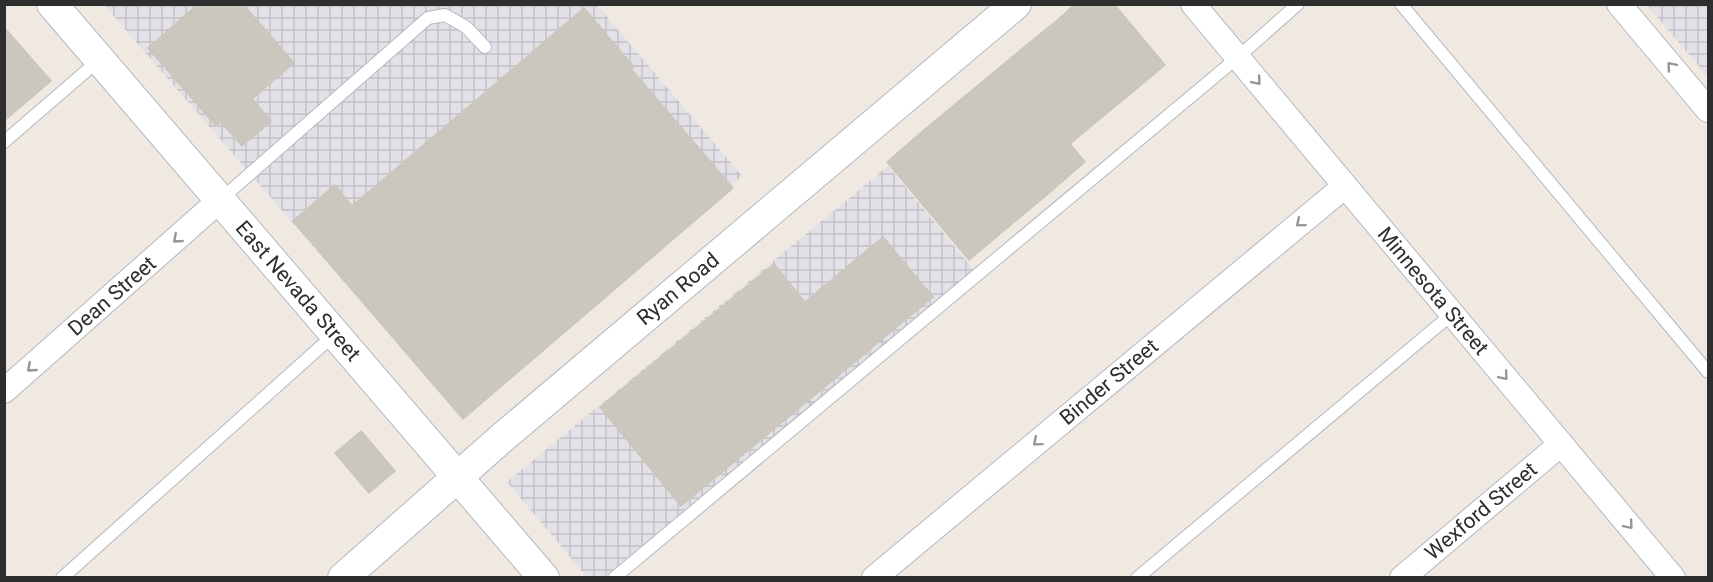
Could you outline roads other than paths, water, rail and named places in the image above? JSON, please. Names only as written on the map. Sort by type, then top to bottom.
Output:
[{"type":"street","name":"East Nevada Street","points":[[52,4],[544,578]]},
{"type":"street","name":"Ryan Road","points":[[343,578],[458,476],[1016,4]]},
{"type":"street","name":"Minnesota Street","points":[[1193,4],[1561,444],[1667,576]]},
{"type":"street","points":[[1619,4],[1708,110]]},
{"type":"street","name":"Binder Street","points":[[874,578],[1345,186]]},
{"type":"street","name":"Dean Street","points":[[4,391],[220,200]]},
{"type":"street","name":"Wexford Street","points":[[1402,578],[1561,444]]},
{"type":"lane","points":[[614,578],[1237,58],[1298,4]]},
{"type":"lane","points":[[1401,4],[1708,372]]},
{"type":"lane","points":[[220,200],[428,18],[445,15],[466,27],[485,47]]},
{"type":"lane","points":[[4,142],[99,60]]},
{"type":"lane","points":[[1137,578],[1452,314]]},
{"type":"lane","points":[[62,578],[336,334]]}]
